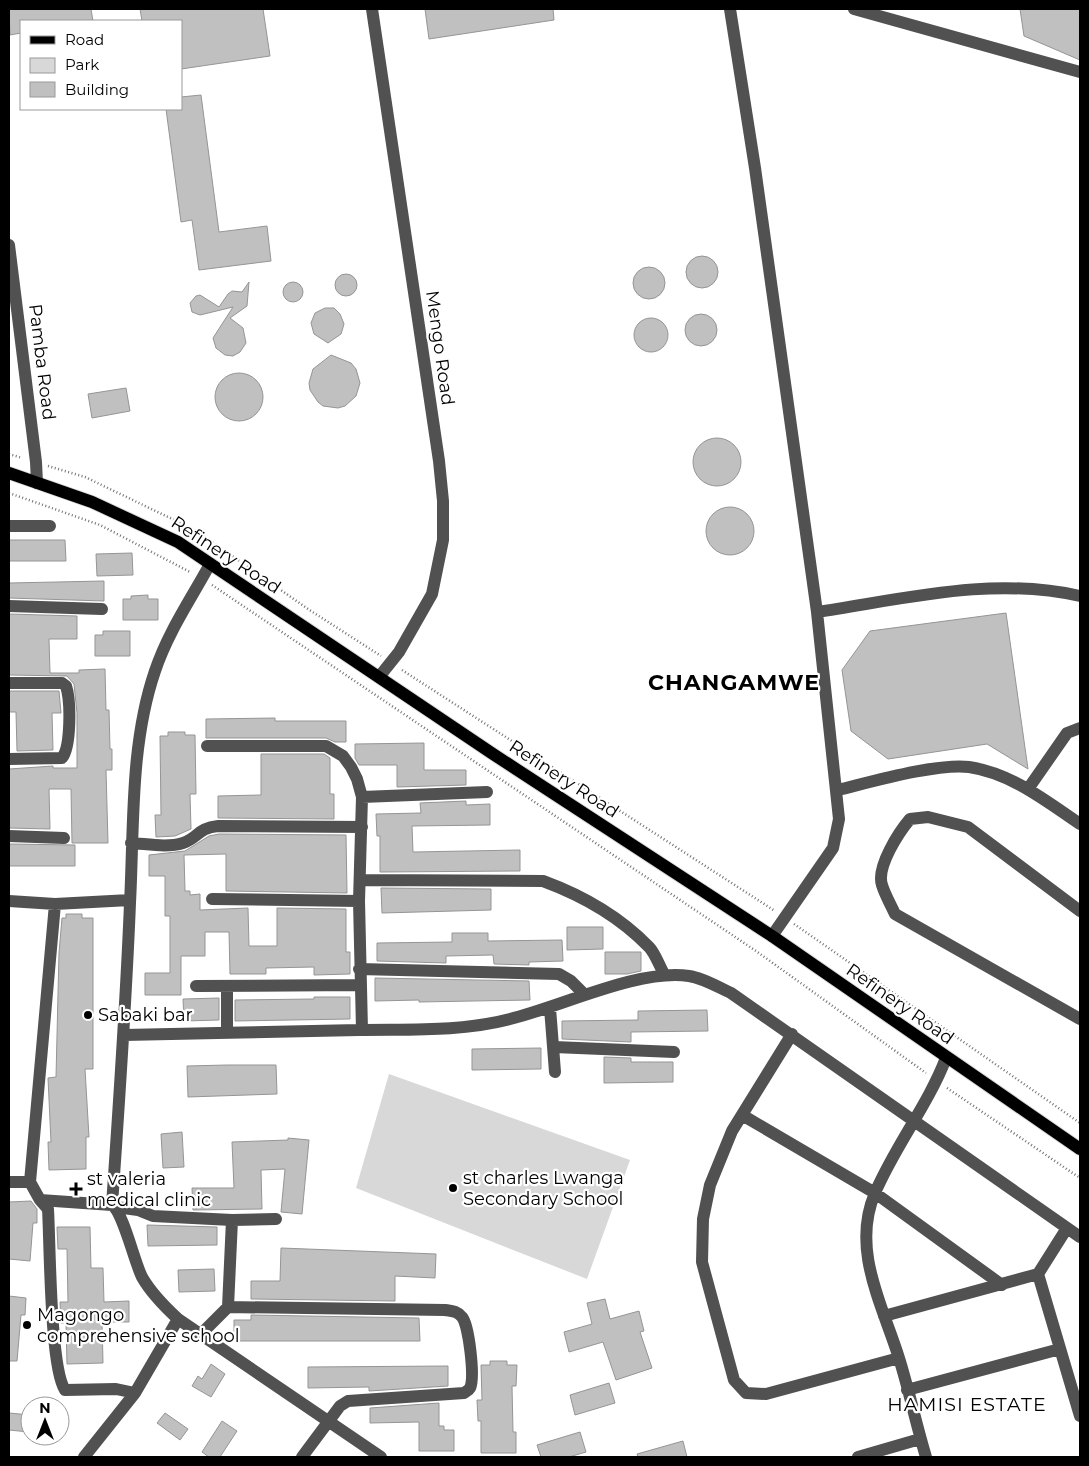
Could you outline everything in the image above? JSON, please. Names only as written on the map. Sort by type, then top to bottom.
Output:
[{"type":"main road","name":"Refinery Road","points":[[9,473],[92,502],[137,521],[178,542],[772,936],[1080,1149]]},
{"type":"street","name":"Mengo Road","points":[[372,9],[439,461],[443,501],[443,540],[432,594],[392,663],[380,677]]},
{"type":"street","points":[[730,9],[755,168],[817,612],[838,790],[839,819],[834,848],[772,936]]},
{"type":"street","points":[[854,9],[1080,72]]},
{"type":"street","name":"Pamba Road","points":[[9,245],[37,483]]},
{"type":"street","points":[[9,526],[50,526]]},
{"type":"street","points":[[210,564],[163,648],[146,703],[140,736],[131,843],[124,1035],[114,1206],[121,1216],[143,1278],[164,1305],[178,1319],[202,1333],[381,1457]]},
{"type":"street","points":[[817,612],[986,588],[1032,587],[1080,596]]},
{"type":"street","points":[[9,606],[102,609]]},
{"type":"street","points":[[9,683],[62,683],[66,686],[69,703],[67,748],[62,758],[9,759]]},
{"type":"street","points":[[1028,789],[1067,733],[1080,728]]},
{"type":"street","points":[[207,746],[326,746],[343,756],[351,767],[362,798],[359,901],[362,1030]]},
{"type":"street","points":[[838,790],[941,768],[968,767],[993,773],[1028,789],[1080,824]]},
{"type":"street","points":[[362,798],[487,792]]},
{"type":"street","points":[[1080,911],[968,827],[928,817],[910,819],[905,825],[881,872],[881,884],[895,914],[1080,1019]]},
{"type":"street","points":[[131,843],[179,844],[207,827],[218,826],[362,827]]},
{"type":"street","points":[[9,836],[64,838]]},
{"type":"street","points":[[361,880],[543,881],[568,891],[617,920],[650,948],[664,974]]},
{"type":"street","points":[[212,899],[359,901]]},
{"type":"street","points":[[9,901],[55,904],[130,900]]},
{"type":"street","points":[[55,904],[30,1182],[40,1200],[48,1209],[54,1343],[58,1377],[65,1390],[116,1389],[135,1393]]},
{"type":"street","points":[[360,969],[559,974],[572,981],[585,995]]},
{"type":"street","points":[[124,1035],[447,1030],[488,1024],[550,1008],[585,995],[664,974],[691,976],[731,993],[1080,1237]]},
{"type":"street","points":[[196,986],[361,985]]},
{"type":"street","points":[[226,986],[227,1033]]},
{"type":"street","points":[[550,1008],[556,1072]]},
{"type":"street","points":[[792,1034],[732,1131],[710,1185],[703,1219],[702,1262],[734,1380],[746,1393],[766,1394],[899,1358]]},
{"type":"street","points":[[554,1047],[674,1052]]},
{"type":"street","points":[[926,1457],[899,1358],[867,1259],[864,1236],[866,1222],[875,1193],[937,1081],[946,1058]]},
{"type":"street","points":[[742,1115],[875,1193],[1002,1285]]},
{"type":"street","points":[[9,1182],[30,1182]]},
{"type":"street","points":[[40,1200],[114,1206],[138,1210],[153,1216],[276,1220]]},
{"type":"street","points":[[202,1333],[228,1307],[232,1220]]},
{"type":"street","points":[[884,1316],[1038,1274],[1067,1228]]},
{"type":"street","points":[[1038,1274],[1078,1402],[1080,1416]]},
{"type":"street","points":[[228,1307],[445,1310],[456,1311],[463,1317],[468,1327],[471,1381],[468,1390],[458,1393],[355,1399],[340,1406],[302,1457]]},
{"type":"street","points":[[84,1457],[135,1393],[178,1319]]},
{"type":"street","points":[[907,1390],[1060,1349]]},
{"type":"street","points":[[858,1457],[920,1439]]},
{"type":"path","points":[[9,454],[84,477],[195,530],[308,609],[478,721],[786,918],[1080,1123]]},
{"type":"path","points":[[9,492],[100,525],[202,578],[756,951],[937,1081],[1080,1178]]},
{"type":"green space","points":[[389,1074],[630,1160],[587,1279],[356,1188]]},
{"type":"building","points":[[9,9],[91,9],[93,20],[20,20],[20,33],[10,35]]},
{"type":"building","points":[[140,9],[263,9],[270,56],[182,69],[182,20],[142,20]]},
{"type":"building","points":[[425,9],[553,9],[554,20],[429,39]]},
{"type":"building","points":[[1020,9],[1080,9],[1080,60],[1024,36]]},
{"type":"building","points":[[201,95],[219,232],[267,226],[271,261],[199,270],[192,220],[181,222],[166,110],[182,110],[182,97]]},
{"type":"building","points":[[702,256],[714,260],[718,272],[714,284],[702,288],[690,284],[686,272],[690,260]]},
{"type":"building","points":[[649,267],[661,271],[665,283],[661,295],[649,299],[637,295],[633,283],[637,271]]},
{"type":"building","points":[[346,274],[354,277],[357,285],[354,293],[346,296],[338,293],[335,285],[338,277]]},
{"type":"building","points":[[249,282],[247,306],[230,318],[243,328],[246,343],[240,352],[233,356],[225,355],[216,348],[213,338],[233,307],[200,315],[192,312],[190,303],[196,296],[200,295],[219,307],[228,294],[232,291],[242,292]]},
{"type":"building","points":[[293,282],[300,285],[303,292],[300,299],[293,302],[286,299],[283,292],[286,285]]},
{"type":"building","points":[[325,308],[334,308],[340,314],[344,324],[341,334],[328,343],[314,334],[311,323],[315,313]]},
{"type":"building","points":[[701,314],[713,318],[717,330],[713,342],[701,346],[689,342],[685,330],[689,318]]},
{"type":"building","points":[[651,318],[663,323],[668,335],[663,347],[651,352],[639,347],[634,335],[639,323]]},
{"type":"building","points":[[331,355],[351,363],[356,369],[360,383],[356,396],[345,406],[338,408],[323,406],[318,402],[310,390],[309,383],[313,369]]},
{"type":"building","points":[[239,373],[248,375],[256,380],[261,388],[263,397],[261,406],[256,414],[248,419],[239,421],[230,419],[222,414],[217,406],[215,397],[217,388],[222,380],[230,375]]},
{"type":"building","points":[[126,388],[130,411],[92,418],[88,394]]},
{"type":"building","points":[[717,438],[726,440],[734,445],[739,453],[741,462],[739,471],[734,479],[726,484],[717,486],[708,484],[700,479],[695,471],[693,462],[695,453],[700,445],[708,440]]},
{"type":"building","points":[[730,507],[739,509],[747,514],[752,522],[754,531],[752,540],[747,548],[739,553],[730,555],[721,553],[713,548],[708,540],[706,531],[708,522],[713,514],[721,509]]},
{"type":"building","points":[[9,540],[65,540],[66,561],[9,561]]},
{"type":"building","points":[[132,553],[133,575],[97,576],[96,554]]},
{"type":"building","points":[[104,581],[104,601],[9,598],[9,583]]},
{"type":"building","points":[[148,595],[148,599],[158,599],[158,620],[123,620],[123,599],[131,599],[131,596]]},
{"type":"building","points":[[1006,613],[1028,769],[987,744],[888,759],[851,731],[842,670],[870,631]]},
{"type":"building","points":[[9,614],[77,616],[77,639],[49,639],[50,673],[79,673],[79,670],[105,669],[106,710],[109,710],[110,749],[112,749],[112,770],[106,770],[108,843],[72,843],[71,789],[49,789],[50,829],[9,828],[9,769],[53,766],[53,768],[77,768],[77,713],[74,684],[67,676],[9,675]]},
{"type":"building","points":[[103,631],[130,631],[130,656],[95,656],[95,635],[103,635]]},
{"type":"building","points":[[9,691],[59,691],[61,713],[52,713],[53,750],[17,751],[16,712],[9,712]]},
{"type":"building","points":[[275,718],[275,721],[346,721],[346,742],[335,742],[326,738],[206,738],[206,719]]},
{"type":"building","points":[[168,732],[185,732],[185,735],[195,735],[196,794],[190,794],[191,829],[175,836],[156,837],[155,815],[161,815],[160,736],[168,736]]},
{"type":"building","points":[[424,743],[424,770],[466,770],[466,785],[397,787],[397,765],[359,765],[355,758],[355,744]]},
{"type":"building","points":[[261,754],[324,754],[330,758],[330,794],[334,794],[334,819],[218,818],[218,796],[261,795]]},
{"type":"building","points":[[466,801],[466,805],[490,804],[490,825],[412,826],[413,852],[520,850],[520,871],[380,872],[380,836],[377,836],[376,814],[421,813],[420,803]]},
{"type":"building","points":[[219,834],[346,835],[347,893],[226,891],[226,854],[184,855],[185,891],[190,891],[190,895],[200,894],[200,910],[248,908],[249,946],[277,946],[277,908],[346,909],[346,952],[350,952],[350,974],[314,975],[314,967],[266,968],[266,974],[230,974],[229,932],[205,932],[205,956],[181,956],[181,995],[145,995],[145,973],[170,973],[170,916],[165,916],[165,876],[149,876],[149,855],[185,851],[209,836]]},
{"type":"building","points":[[9,844],[75,845],[75,866],[9,866]]},
{"type":"building","points":[[381,888],[491,889],[491,910],[382,913]]},
{"type":"building","points":[[66,914],[82,914],[82,918],[93,918],[93,1069],[85,1069],[89,1137],[86,1137],[86,1169],[49,1170],[48,1142],[51,1142],[48,1078],[56,1077],[59,953],[62,918],[66,918]]},
{"type":"building","points":[[567,927],[603,927],[603,949],[567,950]]},
{"type":"building","points":[[452,933],[488,933],[488,941],[562,940],[563,961],[529,962],[529,965],[494,964],[493,955],[446,956],[446,963],[377,961],[377,943],[452,942]]},
{"type":"building","points":[[605,952],[641,952],[641,971],[627,974],[605,974]]},
{"type":"building","points":[[375,978],[529,981],[530,1000],[375,1001]]},
{"type":"building","points":[[314,997],[350,997],[350,1019],[235,1021],[235,1000],[314,999]]},
{"type":"building","points":[[219,998],[219,1020],[184,1021],[183,999]]},
{"type":"building","points":[[707,1010],[708,1031],[631,1032],[631,1042],[562,1039],[562,1021],[638,1020],[638,1011]]},
{"type":"building","points":[[541,1048],[541,1069],[472,1070],[472,1049]]},
{"type":"building","points":[[604,1057],[631,1058],[631,1062],[673,1062],[673,1082],[604,1083]]},
{"type":"building","points":[[276,1065],[277,1094],[188,1097],[187,1066]]},
{"type":"building","points":[[182,1132],[184,1167],[163,1168],[161,1134]]},
{"type":"building","points":[[288,1138],[309,1140],[302,1214],[281,1212],[285,1169],[261,1170],[262,1209],[193,1210],[192,1188],[234,1188],[232,1142],[288,1140]]},
{"type":"building","points":[[31,1201],[37,1209],[37,1223],[33,1223],[30,1261],[9,1259],[9,1202]]},
{"type":"building","points":[[147,1225],[217,1227],[217,1245],[148,1246]]},
{"type":"building","points":[[57,1227],[90,1227],[91,1268],[103,1268],[104,1302],[129,1301],[129,1322],[102,1322],[103,1363],[67,1364],[66,1323],[61,1323],[60,1302],[68,1302],[67,1249],[58,1249]]},
{"type":"building","points":[[281,1248],[436,1254],[435,1278],[395,1276],[395,1301],[251,1299],[251,1281],[280,1281]]},
{"type":"building","points":[[214,1269],[215,1291],[179,1292],[178,1270]]},
{"type":"building","points":[[9,1296],[26,1298],[25,1315],[21,1315],[17,1361],[9,1361]]},
{"type":"building","points":[[605,1299],[610,1319],[639,1311],[644,1331],[640,1332],[652,1368],[616,1380],[603,1342],[569,1352],[564,1332],[592,1324],[587,1303]]},
{"type":"building","points":[[251,1315],[419,1318],[420,1341],[234,1341],[234,1320],[251,1320]]},
{"type":"building","points":[[490,1361],[507,1361],[507,1365],[517,1365],[516,1386],[512,1386],[513,1432],[516,1432],[516,1453],[481,1453],[481,1421],[478,1421],[477,1400],[482,1400],[481,1365],[490,1365]]},
{"type":"building","points":[[211,1364],[225,1374],[211,1397],[192,1386],[198,1376],[202,1379]]},
{"type":"building","points":[[448,1366],[448,1386],[369,1391],[369,1387],[308,1388],[308,1367]]},
{"type":"building","points":[[609,1383],[615,1403],[575,1415],[570,1395]]},
{"type":"building","points":[[439,1403],[439,1426],[444,1426],[444,1430],[454,1430],[454,1451],[419,1451],[419,1422],[370,1423],[370,1408]]},
{"type":"building","points":[[9,1413],[20,1414],[20,1431],[9,1430]]},
{"type":"building","points":[[165,1413],[188,1429],[180,1440],[157,1423]]},
{"type":"building","points":[[222,1421],[237,1431],[220,1457],[209,1457],[202,1452]]},
{"type":"building","points":[[580,1432],[586,1452],[569,1457],[541,1457],[537,1445]]},
{"type":"building","points":[[683,1441],[687,1457],[638,1457],[637,1454]]},
{"type":"place","name":"Sabaki bar","points":[[88,1015]]},
{"type":"place","name":"st charles Lwanga Secondary School","points":[[453,1188]]},
{"type":"place","name":"st valeria medical clinic","points":[[76,1189]]},
{"type":"place","name":"Magongo comprehensive school","points":[[27,1325]]},
{"type":"district","name":"CHANGAMWE","points":[[734,682]]},
{"type":"district","name":"HAMISI ESTATE","points":[[967,1404]]}]
